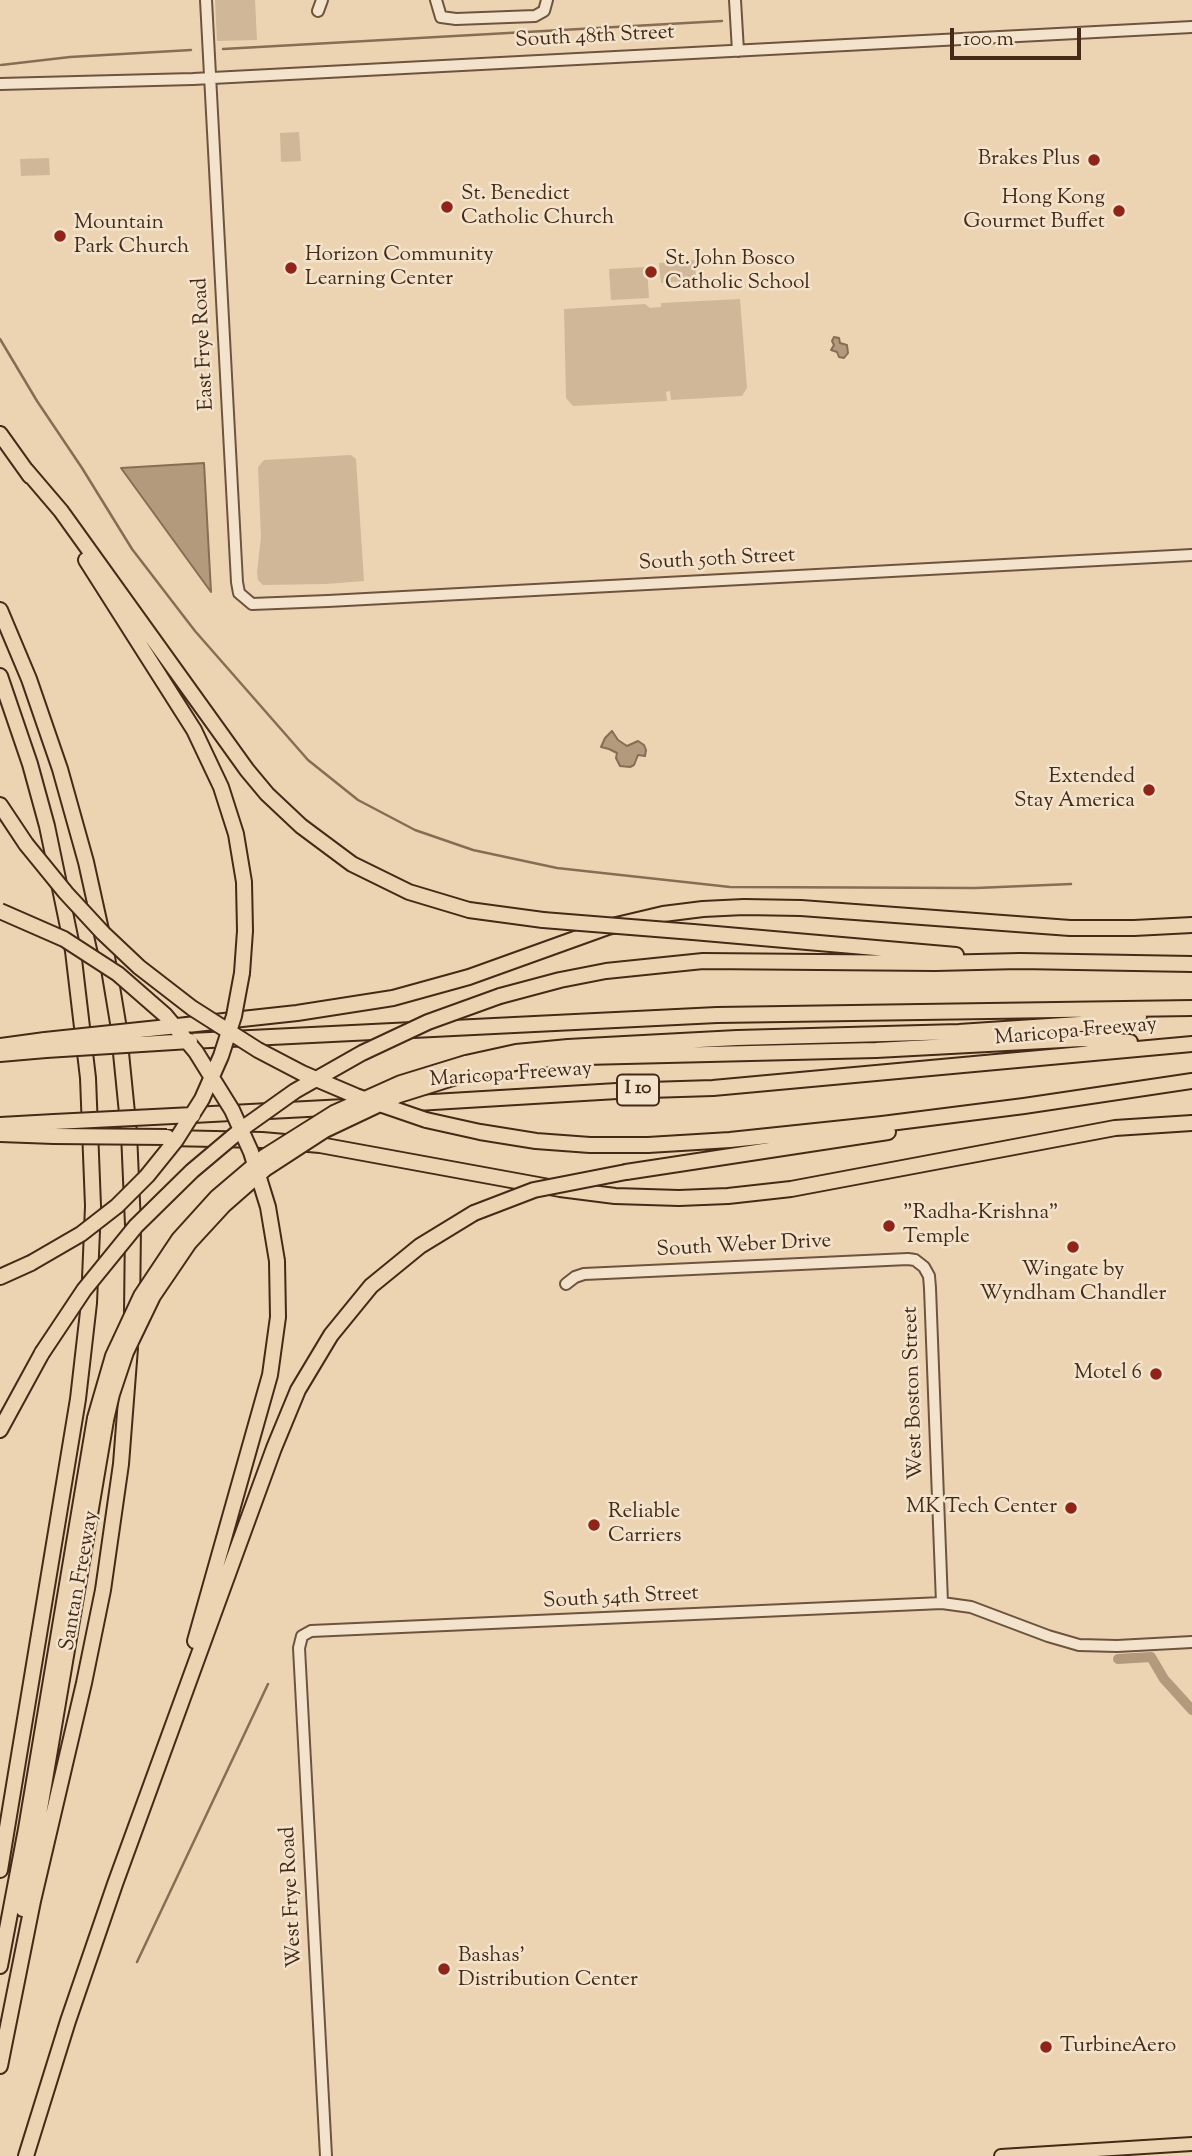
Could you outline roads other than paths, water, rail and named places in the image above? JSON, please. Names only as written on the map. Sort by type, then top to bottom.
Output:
[{"type":"highway","points":[[0,434],[170,690],[202,743],[231,818],[243,874],[246,931],[234,1016],[221,1056],[202,1098],[176,1140],[147,1176],[117,1206],[82,1234],[0,1277]]},
{"type":"highway","points":[[26,470],[61,511],[267,794],[301,827],[352,864],[409,892],[469,910],[543,920],[1020,961]]},
{"type":"highway","name":"Santan Freeway","points":[[0,610],[47,730],[83,852],[107,957],[126,1094],[132,1192],[133,1289],[127,1400],[113,1527],[91,1652],[36,1888],[0,2066]]},
{"type":"highway","name":"Santan Freeway","points":[[0,676],[39,794],[59,877],[76,973],[88,1078],[93,1206],[91,1272],[82,1367],[0,1870]]},
{"type":"highway","points":[[0,805],[26,844],[103,933],[146,972],[200,1013],[258,1050],[302,1073],[356,1096],[426,1120],[536,1141],[633,1146],[786,1134],[1024,1107],[1192,1081]]},
{"type":"highway","points":[[0,1046],[45,1045],[320,1010],[393,998],[468,977],[608,927],[663,914],[703,909],[801,908],[1070,928],[1192,926]]},
{"type":"highway","points":[[0,911],[64,939],[104,963],[154,1004],[191,1046],[225,1096],[247,1140],[264,1192],[277,1261],[278,1317],[270,1375],[190,1657],[176,1717]]},
{"type":"highway","points":[[0,1430],[41,1353],[84,1290],[136,1226],[192,1171],[243,1128],[314,1080],[379,1044],[437,1018],[530,987],[591,974],[686,961],[1192,964]]},
{"type":"highway","points":[[5,2042],[24,1900],[109,1368],[128,1321],[154,1274],[179,1239],[207,1207],[249,1169],[278,1147],[368,1096],[417,1077],[516,1052],[778,1037],[960,1032],[1094,1023],[1192,1009]]},
{"type":"highway","name":"Maricopa Freeway","points":[[0,1054],[45,1045],[190,1041],[729,1015],[1192,1009]]},
{"type":"highway","points":[[0,1966],[101,1419],[126,1352],[153,1296],[189,1243],[224,1205],[279,1159],[334,1125],[408,1092],[470,1073],[525,1061],[584,1056],[876,1050],[1081,1039],[1190,1044]]},
{"type":"highway","name":"Maricopa Freeway","points":[[0,1125],[54,1129],[193,1115],[713,1088],[1190,1044]]},
{"type":"highway","points":[[26,2156],[83,1975],[280,1433],[313,1362],[340,1322],[383,1275],[419,1245],[446,1228],[474,1213],[534,1190],[626,1172],[962,1121],[1024,1107]]},
{"type":"highway","points":[[0,1135],[54,1129],[167,1138],[310,1144],[560,1189],[615,1196],[679,1198],[779,1190],[1115,1129],[1192,1122]]},
{"type":"main road","points":[[1001,2156],[1192,2144]]},
{"type":"street","name":"East Frye Road","points":[[206,0],[237,582],[239,593],[244,599]]},
{"type":"street","points":[[436,0],[441,17],[456,19],[535,16],[545,6]]},
{"type":"street","points":[[735,0],[738,51]]},
{"type":"street","name":"South 48th Street","points":[[0,84],[209,78],[1192,27]]},
{"type":"street","name":"South 50th Street","points":[[244,599],[251,604],[274,604],[1192,555]]},
{"type":"street","name":"South Weber Drive","points":[[566,1284],[584,1273],[908,1259],[915,1260],[924,1267]]},
{"type":"street","name":"West Boston Street","points":[[924,1267],[929,1276],[942,1603]]},
{"type":"street","name":"South 54th Street","points":[[302,1636],[311,1631],[942,1603],[971,1608],[1079,1645],[1117,1647],[1192,1642]]},
{"type":"street","name":"West Frye Road","points":[[302,1636],[299,1648],[327,2156]]},
{"type":"waterway","points":[[223,49],[722,21]]},
{"type":"waterway","points":[[1,65],[70,57],[191,50]]},
{"type":"waterway","points":[[0,339],[132,549],[195,631],[308,760],[358,800],[415,830],[473,850],[557,868],[730,887],[976,888],[1071,884]]},
{"type":"waterway","points":[[1118,1659],[1151,1657],[1164,1679],[1192,1710]]},
{"type":"waterway","points":[[137,1962],[268,1684]]},
{"type":"place","name":"Brakes Plus","points":[[1094,160]]},
{"type":"place","name":"St. Benedict Catholic Church","points":[[447,207]]},
{"type":"place","name":"Hong Kong Gourmet Buffet","points":[[1119,211]]},
{"type":"place","name":"Mountain Park Church","points":[[60,236]]},
{"type":"place","name":"Horizon Community Learning Center","points":[[291,268]]},
{"type":"place","name":"St. John Bosco Catholic School","points":[[651,272]]},
{"type":"place","name":"Extended Stay America","points":[[1149,790]]},
{"type":"place","name":"\"Radha-Krishna\" Temple","points":[[889,1226]]},
{"type":"place","name":"Wingate by Wyndham Chandler","points":[[1073,1247]]},
{"type":"place","name":"Motel 6","points":[[1156,1374]]},
{"type":"place","name":"MK Tech Center","points":[[1071,1508]]},
{"type":"place","name":"Reliable Carriers","points":[[594,1525]]},
{"type":"place","name":"Bashas' Distribution Center","points":[[444,1969]]},
{"type":"place","name":"TurbineAero","points":[[1046,2047]]}]
